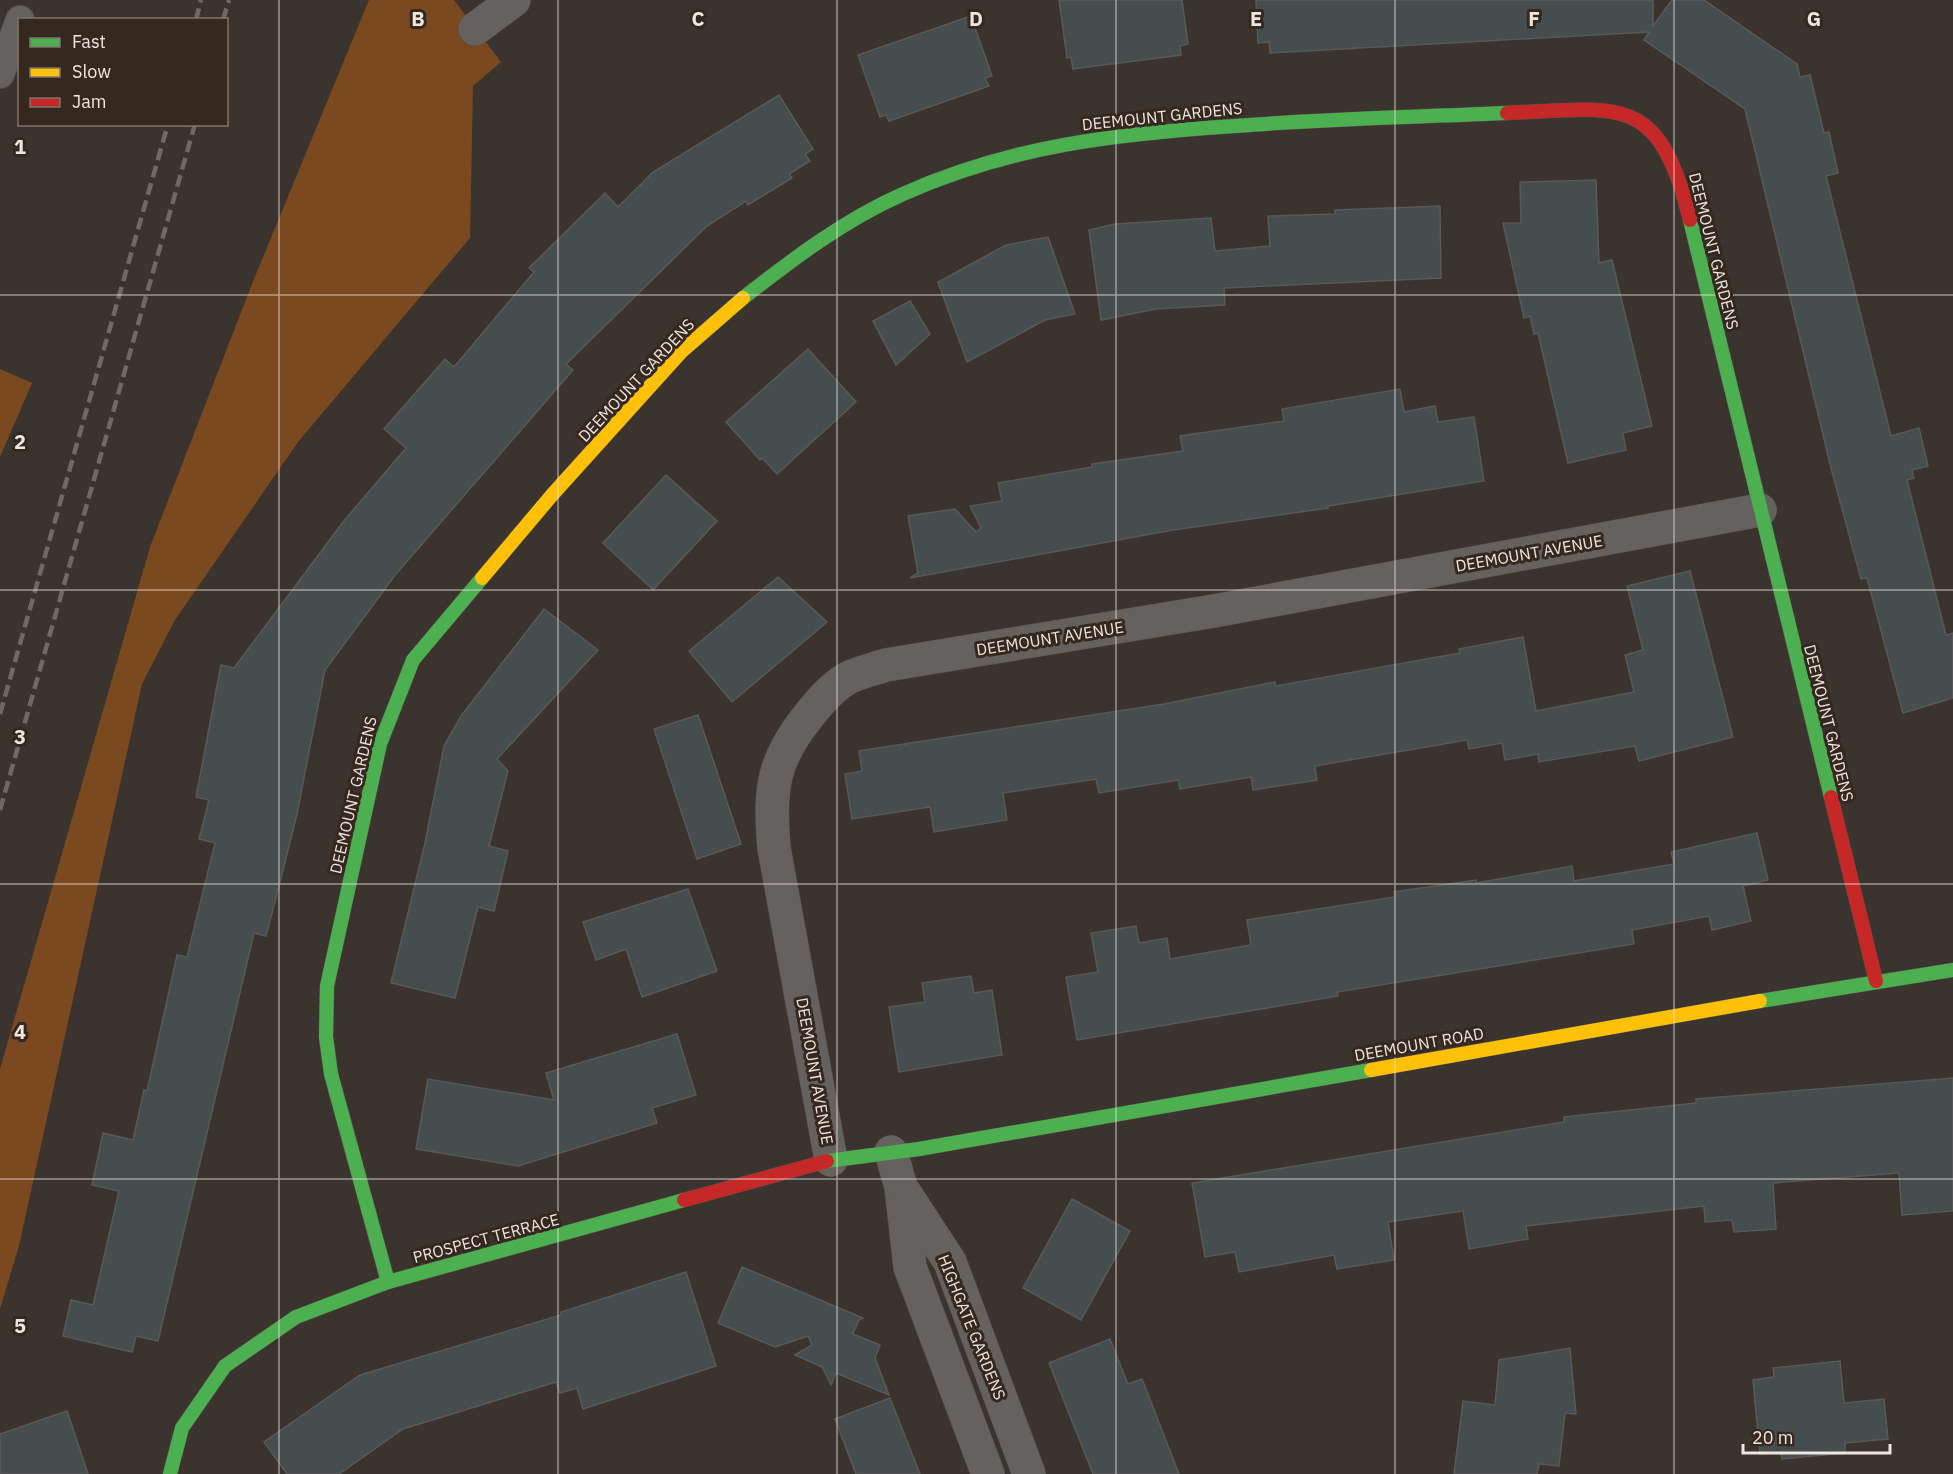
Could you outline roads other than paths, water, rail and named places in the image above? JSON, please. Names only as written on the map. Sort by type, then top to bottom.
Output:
[{"type":"street","points":[[475,29],[514,0]]},
{"type":"street","name":"DEEMOUNT GARDENS","points":[[388,1282],[327,1058],[325,1012],[327,986],[375,766],[399,690],[412,660],[461,599],[681,352],[769,276],[854,219],[903,194],[1005,158],[1063,143],[1142,132],[1273,123],[1598,109],[1618,111],[1635,118],[1664,142],[1680,178],[1876,981]]},
{"type":"street","name":"DEEMOUNT AVENUE","points":[[831,1160],[774,848],[771,816],[774,783],[783,750],[823,698],[849,677],[886,665],[1214,610],[1760,510]]},
{"type":"street","name":"DEEMOUNT ROAD","points":[[891,1152],[1876,981],[1953,970]]},
{"type":"street","name":"PROSPECT TERRACE","points":[[170,1474],[182,1428],[225,1366],[296,1317],[388,1282],[831,1160],[891,1152]]},
{"type":"street","name":"HIGHGATE GARDENS","points":[[891,1152],[901,1187],[910,1267],[988,1474]]},
{"type":"street","name":"HIGHGATE GARDENS","points":[[901,1187],[950,1262],[1029,1474]]},
{"type":"lane","points":[[21,18],[27,0]]},
{"type":"lane","points":[[0,74],[18,25]]},
{"type":"railway","points":[[196,18],[201,0]]},
{"type":"railway","points":[[224,18],[229,0]]},
{"type":"railway","points":[[0,714],[167,126]]},
{"type":"railway","points":[[0,810],[194,126]]}]
